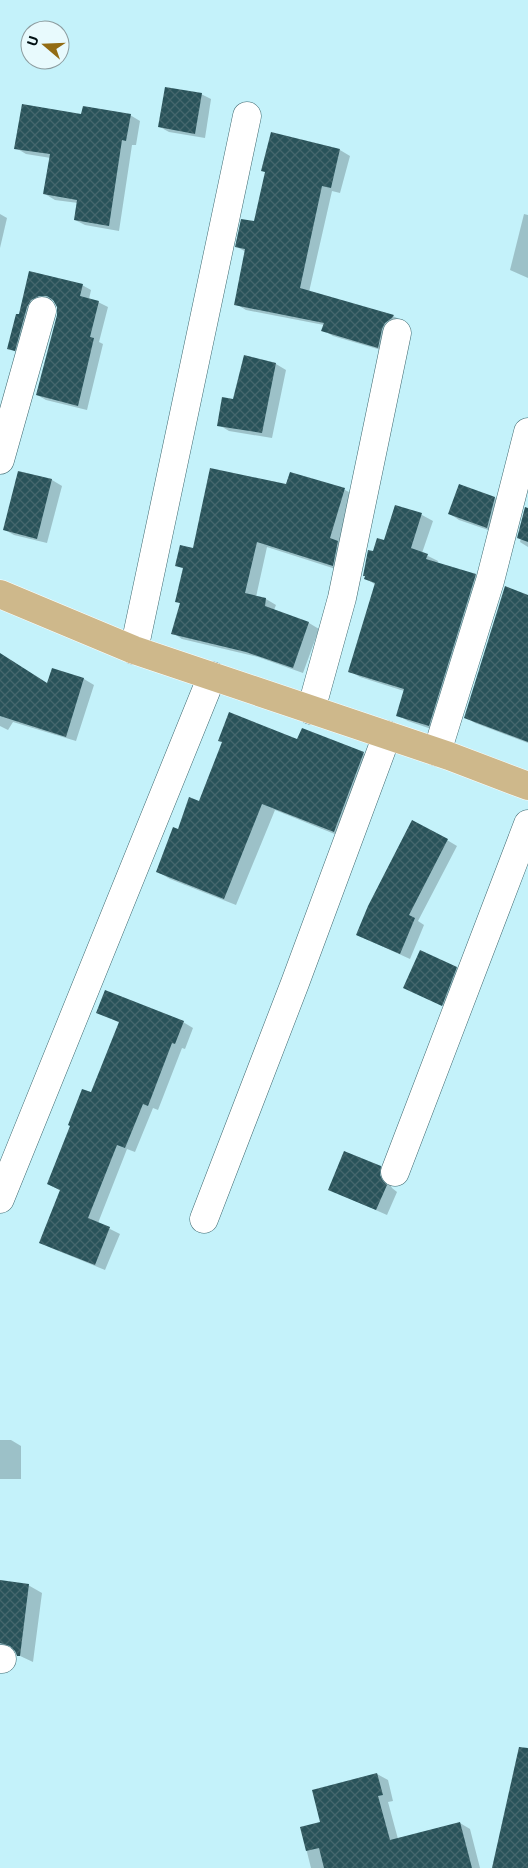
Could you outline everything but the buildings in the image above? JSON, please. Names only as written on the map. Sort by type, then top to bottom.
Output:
[{"type":"main road","points":[[0,594],[134,650],[437,752],[528,786]]},
{"type":"street","points":[[134,650],[247,116]]},
{"type":"street","points":[[0,460],[42,311]]},
{"type":"street","points":[[311,710],[342,598],[397,332]]},
{"type":"street","points":[[437,752],[490,581],[528,432]]},
{"type":"street","points":[[0,1199],[212,676]]},
{"type":"street","points":[[204,1219],[295,983],[387,735]]},
{"type":"street","points":[[395,1172],[528,824]]}]
